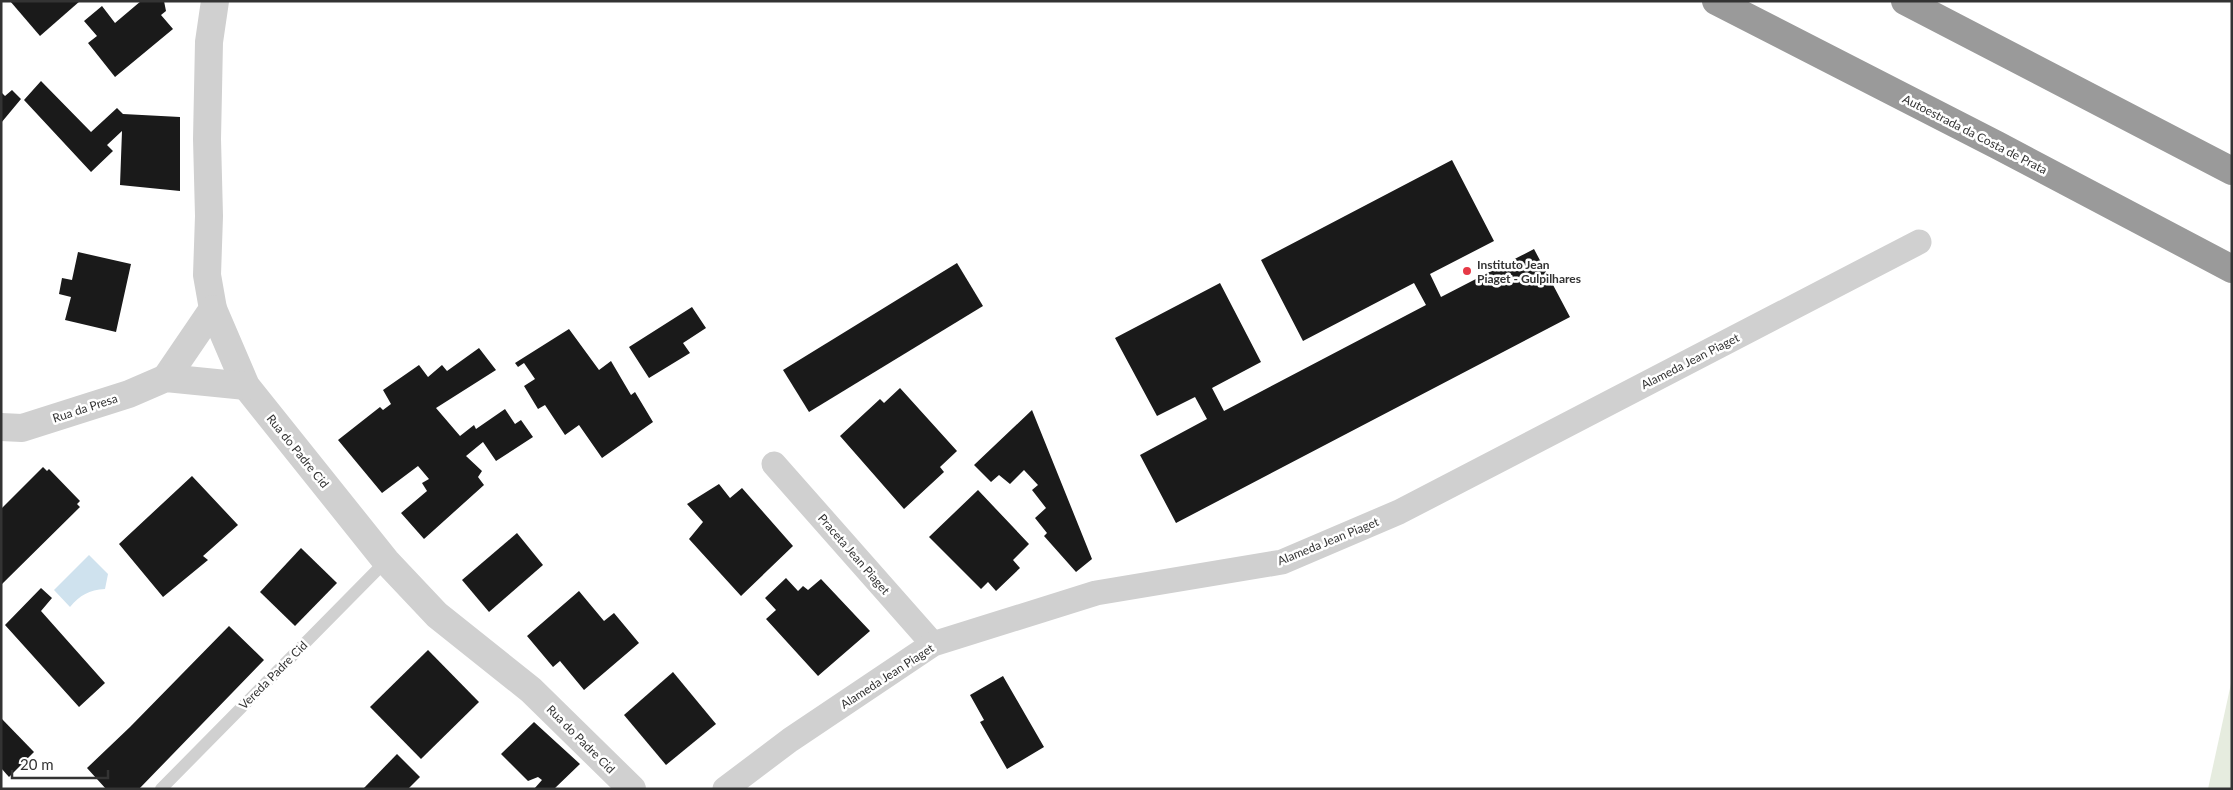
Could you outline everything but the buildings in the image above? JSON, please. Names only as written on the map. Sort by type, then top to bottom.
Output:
[{"type":"highway","name":"Autoestrada da Costa de Prata","points":[[1716,1],[1997,145],[2232,269]]},
{"type":"highway","points":[[1905,1],[2232,171]]},
{"type":"street","name":"Rua do Padre Cid","points":[[215,1],[209,42],[207,139],[209,216],[206,274],[213,309],[246,386],[386,561],[437,616],[531,690],[632,789]]},
{"type":"street","name":"Alameda Jean Piaget","points":[[725,789],[790,740],[933,644],[1096,593],[1282,562],[1399,512],[1919,242]]},
{"type":"street","points":[[166,378],[213,309]]},
{"type":"street","name":"Rua da Presa","points":[[1,427],[22,428],[129,394],[166,378],[246,386]]},
{"type":"street","name":"Praceta Jean Piaget","points":[[774,464],[933,644]]},
{"type":"lane","name":"Vereda Padre Cid","points":[[161,789],[386,561]]},
{"type":"shaded area","points":[[2232,679],[2232,789],[2208,789]]},
{"type":"water","points":[[89,555],[108,574],[105,589],[85,594],[70,607],[54,590]]},
{"type":"place","name":"Instituto Jean Piaget - Gulpilhares","points":[[1467,271]]}]
